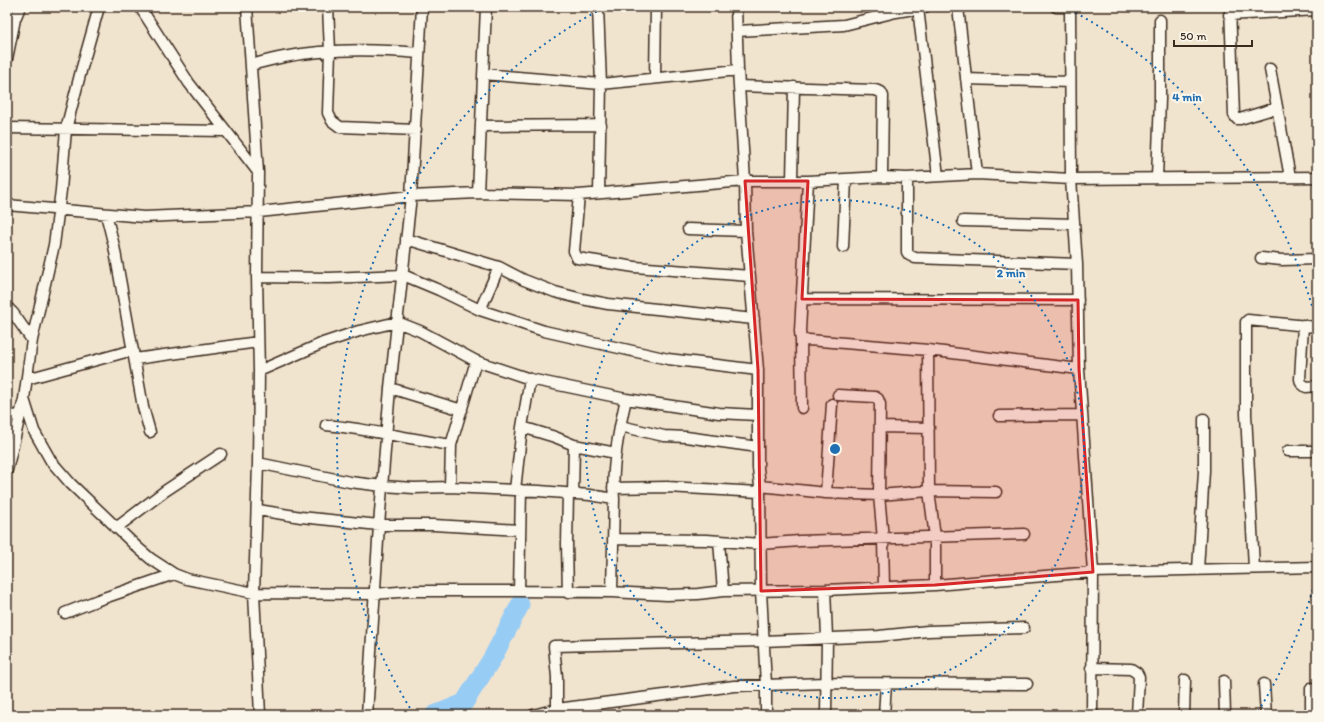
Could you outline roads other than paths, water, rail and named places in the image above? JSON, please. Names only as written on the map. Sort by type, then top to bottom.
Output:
[{"type":"street","points":[[7,59],[15,19],[20,7]]},
{"type":"street","points":[[7,470],[24,399],[32,340],[54,245],[66,129],[99,7]]},
{"type":"street","points":[[140,7],[189,83],[258,172]]},
{"type":"street","points":[[247,7],[258,172],[259,212],[257,277],[259,371],[258,510],[254,593],[260,715]]},
{"type":"street","points":[[328,7],[330,51],[328,113],[332,121],[340,127],[416,130]]},
{"type":"street","points":[[367,715],[378,525],[383,486],[390,388],[412,196],[422,7]]},
{"type":"street","points":[[478,193],[486,7]]},
{"type":"street","points":[[598,7],[601,84],[599,193]]},
{"type":"street","points":[[655,78],[656,7]]},
{"type":"street","points":[[736,7],[746,231],[758,370],[757,415],[761,591],[766,685],[766,715]]},
{"type":"street","points":[[958,7],[976,174]]},
{"type":"street","points":[[1056,7],[1070,7],[1071,179],[1077,264],[1079,370],[1093,572],[1092,715]]},
{"type":"street","points":[[737,31],[844,25],[896,10],[922,8],[938,176]]},
{"type":"street","points":[[1276,108],[1240,119],[1236,119],[1234,115],[1229,11],[1317,10]]},
{"type":"street","points":[[1157,178],[1160,99],[1160,20]]},
{"type":"street","points":[[251,65],[283,57],[330,51],[390,51],[419,53]]},
{"type":"street","points":[[1270,69],[1276,108],[1290,177]]},
{"type":"street","points":[[483,74],[601,84],[738,70]]},
{"type":"street","points":[[966,78],[1070,82]]},
{"type":"street","points":[[740,86],[875,90],[881,92],[883,96],[882,177]]},
{"type":"street","points":[[792,180],[794,87]]},
{"type":"street","points":[[481,126],[601,125]]},
{"type":"street","points":[[7,128],[226,131]]},
{"type":"street","points":[[7,205],[144,217],[259,212],[412,196],[478,193],[579,195],[745,182],[792,180],[808,181],[882,177],[907,178],[976,174],[1071,179],[1317,177]]},
{"type":"street","points":[[907,178],[907,252],[909,255],[915,258],[1077,264]]},
{"type":"street","points":[[843,247],[846,179]]},
{"type":"street","points":[[802,408],[800,331],[808,181]]},
{"type":"street","points":[[579,195],[574,251],[577,258],[635,267],[750,276]]},
{"type":"street","points":[[106,214],[114,246],[143,407],[150,432]]},
{"type":"street","points":[[963,221],[1074,224]]},
{"type":"street","points":[[688,229],[746,231]]},
{"type":"street","points":[[406,239],[499,267],[524,280],[555,292],[608,304],[754,319]]},
{"type":"street","points":[[1261,258],[1282,260],[1317,259]]},
{"type":"street","points":[[480,310],[499,267]]},
{"type":"street","points":[[257,277],[329,278],[404,275],[440,290],[480,310],[544,331],[668,359],[758,370]]},
{"type":"street","points":[[802,299],[1078,300]]},
{"type":"street","points":[[7,307],[32,340]]},
{"type":"street","points":[[1254,568],[1246,414],[1246,322],[1248,320],[1317,327]]},
{"type":"street","points":[[259,371],[323,343],[359,331],[398,322],[420,331],[476,361],[530,379],[626,399],[720,413],[757,415]]},
{"type":"street","points":[[1303,325],[1300,379],[1301,383],[1306,387],[1317,386]]},
{"type":"street","points":[[801,341],[809,340],[928,350],[1079,370]]},
{"type":"street","points":[[27,379],[134,355],[258,342]]},
{"type":"street","points":[[928,350],[929,491],[935,537],[935,585]]},
{"type":"street","points":[[450,487],[451,445],[476,361]]},
{"type":"street","points":[[519,591],[520,530],[518,490],[522,427],[530,379]]},
{"type":"street","points":[[390,388],[462,410]]},
{"type":"street","points":[[838,395],[875,397],[878,399],[880,404],[879,495],[883,539],[884,587]]},
{"type":"street","points":[[24,399],[34,431],[51,461],[71,484],[116,528],[151,559],[174,574],[194,580],[254,593],[374,594],[410,591],[519,591],[612,592],[667,595],[724,591],[825,590],[935,585],[1093,572],[1317,567]]},
{"type":"street","points":[[612,592],[613,488],[616,453],[626,399]]},
{"type":"street","points":[[826,493],[832,404]]},
{"type":"street","points":[[7,415],[19,416]]},
{"type":"street","points":[[999,416],[1082,416]]},
{"type":"street","points":[[1198,570],[1204,471],[1204,419]]},
{"type":"street","points":[[326,425],[451,445]]},
{"type":"street","points":[[620,426],[664,436],[686,437],[758,447]]},
{"type":"street","points":[[880,426],[929,428]]},
{"type":"street","points":[[522,427],[555,436],[574,445],[616,453]]},
{"type":"street","points":[[568,592],[567,544],[574,445]]},
{"type":"street","points":[[1288,451],[1317,451]]},
{"type":"street","points":[[116,528],[166,491],[221,454]]},
{"type":"street","points":[[258,463],[350,482],[383,486],[518,490],[590,495],[614,499]]},
{"type":"street","points":[[613,488],[667,487],[759,489],[879,495],[929,491],[996,492]]},
{"type":"street","points":[[258,510],[300,517],[378,525],[434,525],[520,530]]},
{"type":"street","points":[[613,539],[707,540],[760,544],[800,540],[883,539],[1024,534]]},
{"type":"street","points":[[719,541],[724,591]]},
{"type":"street","points":[[65,613],[110,595],[174,574]]},
{"type":"street","points":[[825,590],[827,637],[826,715]]},
{"type":"street","points":[[558,712],[554,646],[764,641],[827,637],[879,636],[928,631],[1024,628]]},
{"type":"street","points":[[1092,668],[1131,669],[1137,673],[1139,677],[1137,715]]},
{"type":"street","points":[[1184,715],[1185,680]]},
{"type":"street","points":[[1224,681],[1225,715]]},
{"type":"street","points":[[533,715],[734,686],[826,683],[1027,684]]},
{"type":"street","points":[[884,715],[886,684]]},
{"type":"street","points":[[1264,684],[1266,715]]},
{"type":"street","points":[[1311,688],[1311,715]]},
{"type":"waterway","points":[[434,715],[464,703],[493,657],[520,605]]}]
